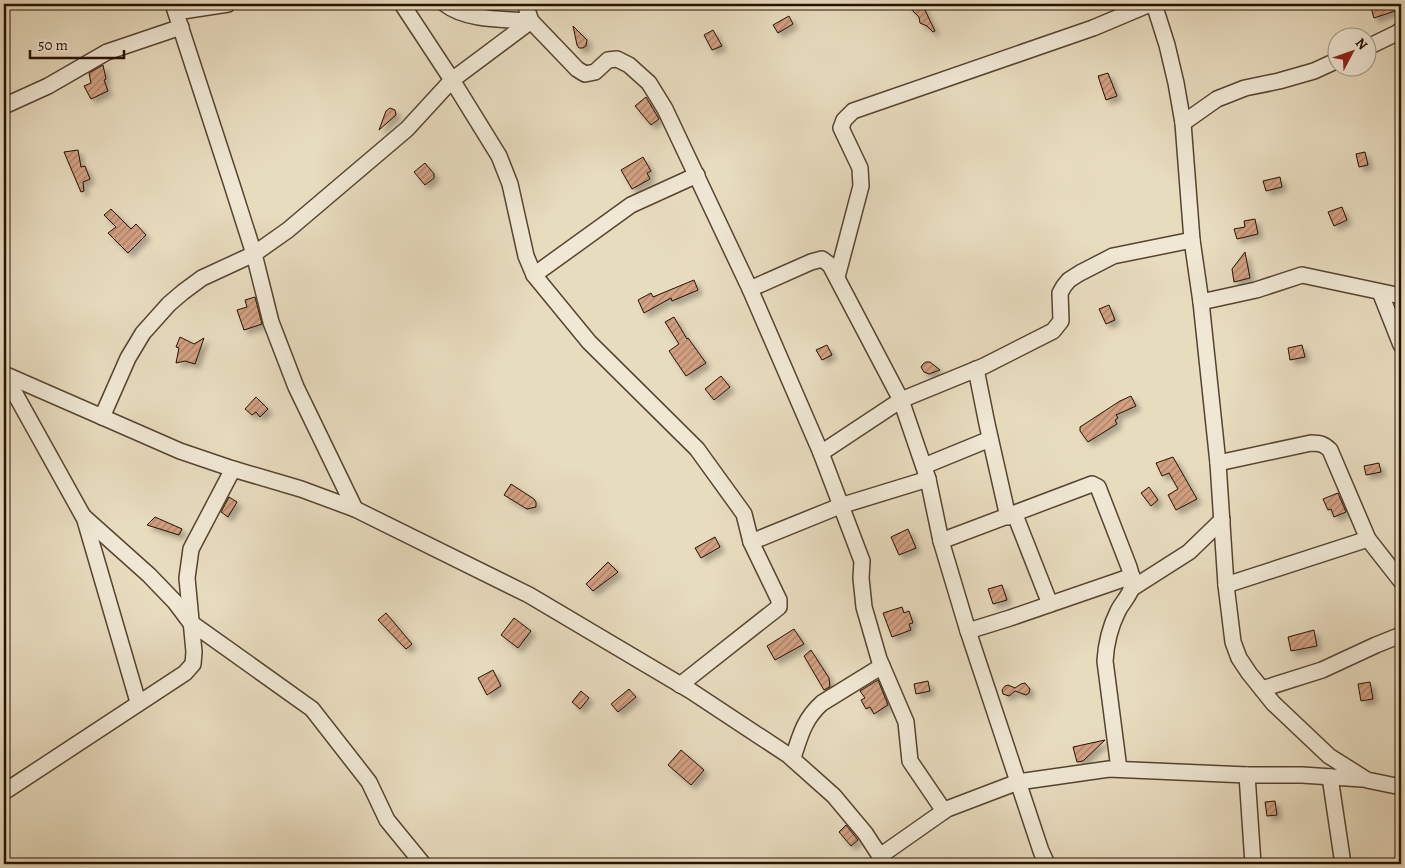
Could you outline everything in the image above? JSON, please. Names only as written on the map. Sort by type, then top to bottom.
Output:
[{"type":"street","points":[[228,4],[174,8],[254,254],[271,322],[296,387],[354,509]]},
{"type":"street","points":[[402,4],[499,156],[510,184],[526,256],[534,275],[589,342],[697,449],[744,514],[751,542],[779,600],[779,607],[680,685]]},
{"type":"street","points":[[445,4],[463,13],[531,21]]},
{"type":"street","points":[[525,4],[531,21],[577,68],[585,74],[595,72],[608,60],[617,59],[629,65],[649,83],[665,109],[750,289],[821,453],[862,561],[861,578],[864,606],[882,666],[906,722],[910,761],[944,811]]},
{"type":"street","points":[[837,277],[861,186],[860,168],[841,128],[844,120],[853,112],[1093,28],[1152,4],[1170,55],[1183,123],[1192,240],[1201,302],[1218,463],[1226,585],[1233,642],[1239,658],[1262,689],[1294,724],[1329,756],[1368,780]]},
{"type":"street","points":[[102,417],[128,358],[143,333],[169,304],[202,278],[254,254],[288,230],[407,128],[452,80],[531,21]]},
{"type":"street","points":[[4,106],[48,86],[107,52],[180,27]]},
{"type":"street","points":[[1378,42],[1401,30]]},
{"type":"street","points":[[1183,123],[1217,98],[1245,88],[1314,71],[1328,65]]},
{"type":"street","points":[[534,275],[630,205],[697,175]]},
{"type":"street","points":[[821,453],[901,400],[976,369],[1054,330],[1061,321],[1060,293],[1069,280],[1080,273],[1113,256],[1192,240]]},
{"type":"street","points":[[750,289],[811,262],[822,260],[830,265],[901,400],[926,473],[941,541],[968,631],[1041,851],[1047,864]]},
{"type":"street","points":[[1201,302],[1256,290],[1302,275],[1401,296]]},
{"type":"street","points":[[1380,292],[1401,345]]},
{"type":"street","points":[[976,369],[990,439],[1012,516],[1050,604]]},
{"type":"street","points":[[4,374],[180,451],[301,489],[354,509],[529,595],[680,685],[793,758],[834,796],[865,833],[882,860],[944,811],[1018,782],[1109,769],[1247,775],[1302,775],[1368,780],[1401,787]]},
{"type":"street","points":[[4,374],[83,516],[138,702]]},
{"type":"street","points":[[751,542],[926,473],[990,439]]},
{"type":"street","points":[[1218,463],[1311,443],[1322,444],[1330,450],[1368,539],[1401,581]]},
{"type":"street","points":[[4,792],[138,702],[185,673],[192,664],[194,652],[187,578],[191,550],[234,469]]},
{"type":"street","points":[[941,541],[1012,516],[1092,484],[1096,485],[1126,558],[1132,582],[1111,628],[1106,647],[1105,661],[1119,769]]},
{"type":"street","points":[[83,516],[149,575],[175,602],[190,622],[312,709],[369,782],[387,820],[423,864]]},
{"type":"street","points":[[968,631],[1050,604],[1132,582],[1189,552],[1222,520]]},
{"type":"street","points":[[1226,585],[1368,539]]},
{"type":"street","points":[[1262,689],[1322,670],[1376,644],[1401,636]]},
{"type":"street","points":[[793,758],[807,718],[814,710],[822,703],[882,666]]},
{"type":"street","points":[[1247,775],[1254,864]]},
{"type":"street","points":[[1330,777],[1343,864]]},
{"type":"building","points":[[906,4],[922,4],[935,31],[933,32],[927,26],[920,23],[919,17]]},
{"type":"building","points":[[1385,4],[1401,4],[1401,9],[1374,18],[1371,8]]},
{"type":"building","points":[[789,16],[793,24],[778,33],[773,25]]},
{"type":"building","points":[[573,26],[587,40],[586,46],[583,48],[579,48],[577,45]]},
{"type":"building","points":[[713,30],[722,46],[712,50],[704,35]]},
{"type":"building","points":[[103,65],[106,79],[104,80],[108,91],[91,99],[84,86],[91,83],[89,73]]},
{"type":"building","points":[[1108,73],[1117,96],[1106,100],[1098,76]]},
{"type":"building","points":[[646,97],[659,119],[651,125],[635,106]]},
{"type":"building","points":[[390,108],[395,110],[396,115],[379,130],[386,111]]},
{"type":"building","points":[[78,150],[81,167],[85,166],[90,179],[83,182],[84,191],[81,192],[64,152]]},
{"type":"building","points":[[1365,152],[1368,165],[1359,167],[1356,154]]},
{"type":"building","points":[[643,157],[651,171],[647,173],[650,179],[632,189],[621,170]]},
{"type":"building","points":[[425,163],[434,174],[434,178],[425,185],[414,172]]},
{"type":"building","points":[[1280,177],[1282,187],[1266,191],[1263,181]]},
{"type":"building","points":[[1342,207],[1347,220],[1334,226],[1328,212]]},
{"type":"building","points":[[111,209],[131,229],[136,224],[146,235],[128,253],[108,233],[116,227],[104,215]]},
{"type":"building","points":[[1255,219],[1258,234],[1237,239],[1234,229],[1245,227],[1244,221]]},
{"type":"building","points":[[1245,252],[1250,278],[1234,282],[1232,269]]},
{"type":"building","points":[[694,280],[698,290],[672,301],[671,298],[644,313],[638,300],[651,293],[653,297]]},
{"type":"building","points":[[255,297],[262,324],[244,330],[237,310],[247,307],[245,300]]},
{"type":"building","points":[[1109,305],[1115,320],[1106,324],[1099,309]]},
{"type":"building","points":[[674,317],[687,339],[706,363],[686,376],[669,351],[679,344],[665,322]]},
{"type":"building","points":[[180,337],[194,344],[204,338],[195,364],[185,361],[176,363],[179,348],[176,347]]},
{"type":"building","points":[[827,345],[832,355],[822,360],[816,350]]},
{"type":"building","points":[[1302,345],[1305,357],[1290,360],[1288,348]]},
{"type":"building","points":[[926,362],[930,362],[940,370],[929,374],[924,372],[921,367]]},
{"type":"building","points":[[721,376],[730,387],[714,400],[705,389]]},
{"type":"building","points":[[1131,396],[1136,406],[1116,415],[1118,418],[1115,420],[1117,424],[1088,442],[1080,431],[1080,427]]},
{"type":"building","points":[[256,397],[268,409],[260,417],[256,412],[252,415],[245,409]]},
{"type":"building","points":[[1173,457],[1197,499],[1176,510],[1168,495],[1178,489],[1169,473],[1162,476],[1156,463]]},
{"type":"building","points":[[1379,463],[1381,472],[1366,475],[1364,466]]},
{"type":"building","points":[[511,484],[534,499],[536,507],[527,509],[504,495]]},
{"type":"building","points":[[1149,487],[1158,500],[1151,506],[1141,493]]},
{"type":"building","points":[[1338,493],[1346,512],[1334,517],[1331,509],[1328,510],[1323,499]]},
{"type":"building","points":[[229,497],[237,502],[228,517],[221,512]]},
{"type":"building","points":[[155,517],[182,529],[179,535],[147,525]]},
{"type":"building","points":[[908,529],[916,548],[899,555],[891,537]]},
{"type":"building","points":[[715,537],[720,547],[701,558],[695,548]]},
{"type":"building","points":[[608,562],[618,572],[593,591],[586,584]]},
{"type":"building","points":[[1002,585],[1007,600],[993,604],[988,589]]},
{"type":"building","points":[[902,607],[904,613],[909,611],[913,623],[909,624],[911,630],[892,637],[883,613]]},
{"type":"building","points":[[386,613],[412,644],[406,649],[378,620]]},
{"type":"building","points":[[514,618],[531,631],[518,648],[501,635]]},
{"type":"building","points":[[794,629],[804,644],[775,660],[767,646]]},
{"type":"building","points":[[1314,630],[1317,646],[1291,651],[1288,637]]},
{"type":"building","points":[[811,650],[829,678],[830,687],[824,690],[804,656]]},
{"type":"building","points":[[493,670],[501,686],[487,695],[478,678]]},
{"type":"building","points":[[878,680],[888,705],[874,714],[870,707],[866,709],[861,700],[865,698],[860,691]]},
{"type":"building","points":[[928,681],[930,691],[916,694],[914,684]]},
{"type":"building","points":[[1370,682],[1373,699],[1361,701],[1358,684]]},
{"type":"building","points":[[1025,683],[1030,689],[1026,695],[1015,691],[1009,696],[1003,694],[1002,690],[1005,686],[1008,685],[1015,688]]},
{"type":"building","points":[[629,689],[636,697],[618,712],[611,704]]},
{"type":"building","points":[[581,691],[589,698],[580,709],[572,702]]},
{"type":"building","points":[[1105,740],[1083,761],[1077,762],[1073,747]]},
{"type":"building","points":[[681,750],[704,770],[691,785],[668,765]]},
{"type":"building","points":[[1275,801],[1277,815],[1267,816],[1265,802]]},
{"type":"building","points":[[846,825],[858,840],[851,846],[839,832]]}]
